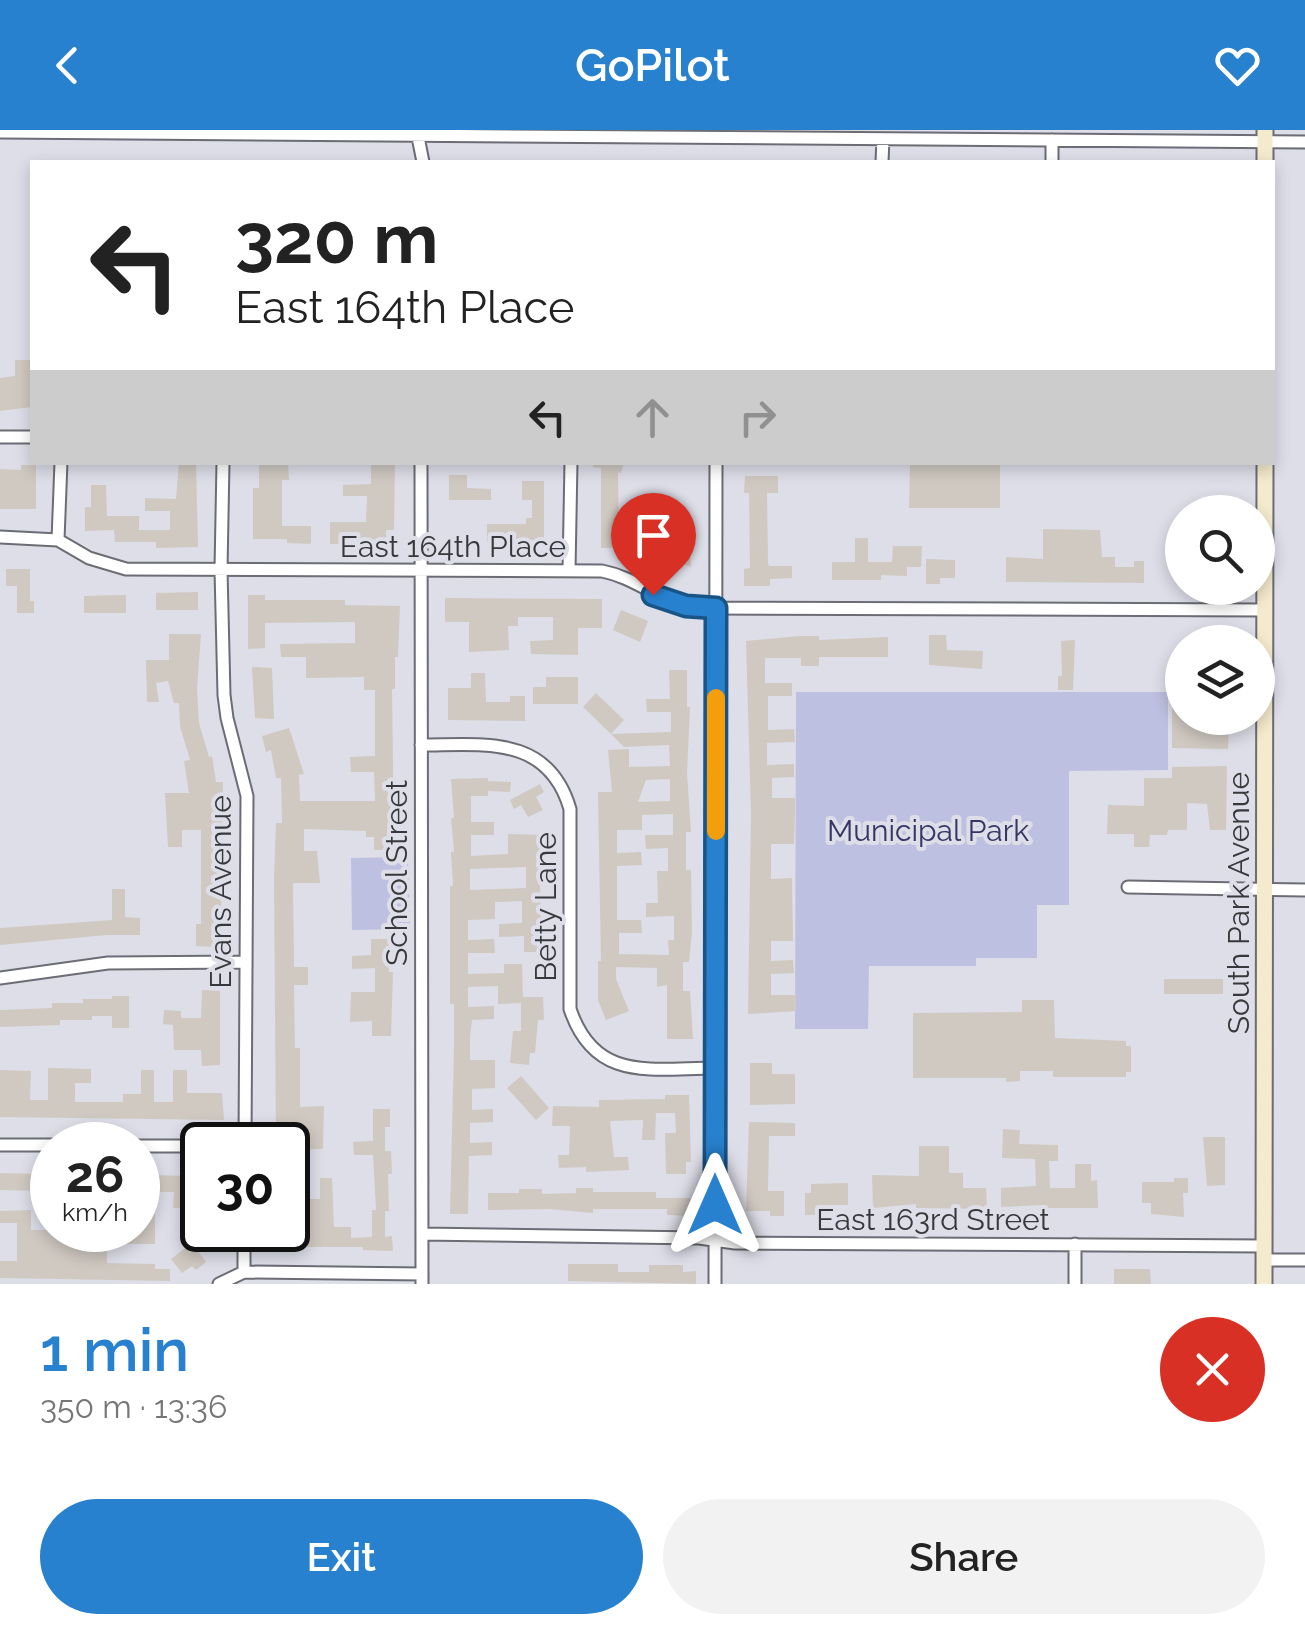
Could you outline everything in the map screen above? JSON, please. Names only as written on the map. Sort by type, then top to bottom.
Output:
[{"type":"street","points":[[0,132],[596,133],[1052,140],[1068,135],[1265,136],[1305,142]]},
{"type":"street","points":[[417,133],[423,160]]},
{"type":"street","points":[[882,138],[882,160]]},
{"type":"street","points":[[1052,140],[1052,160]]},
{"type":"street","points":[[0,437],[30,437]]},
{"type":"street","points":[[58,540],[60,465]]},
{"type":"street","name":"Evans Avenue","points":[[223,465],[221,570],[227,718],[247,796],[245,1122]]},
{"type":"street","name":"School Street","points":[[421,465],[422,1279]]},
{"type":"street","points":[[569,571],[570,465]]},
{"type":"street","points":[[715,1284],[716,465]]},
{"type":"street","name":"South Park Avenue","points":[[1264,1284],[1265,465]]},
{"type":"street","name":"East 164th Place","points":[[0,537],[58,540],[89,558],[126,569],[615,574],[672,603],[716,608],[1266,610]]},
{"type":"street","name":"Betty Lane","points":[[421,744],[509,746],[528,754],[565,791],[570,809],[570,1009],[589,1048],[628,1067],[716,1068]]},
{"type":"street","points":[[1128,887],[1305,890]]},
{"type":"street","points":[[0,978],[108,963],[244,962]]},
{"type":"street","points":[[0,1145],[30,1145]]},
{"type":"street","name":"East 163rd Street","points":[[422,1234],[715,1239],[734,1243],[1074,1244],[1264,1253],[1305,1260]]},
{"type":"street","points":[[1074,1244],[1075,1284]]},
{"type":"street","points":[[244,1252],[244,1272]]},
{"type":"street","points":[[219,1284],[244,1272],[422,1279]]},
{"type":"green space","name":"Municipal Park","points":[[796,692],[1165,692],[1168,770],[1069,771],[1069,905],[1037,905],[1037,958],[976,958],[976,966],[869,966],[868,1029],[795,1029]]},
{"type":"green space","points":[[408,857],[410,929],[352,930],[351,858]]},
{"type":"building","points":[[15,360],[30,360],[30,407],[0,411],[0,378],[15,376]]},
{"type":"building","points":[[21,465],[36,465],[36,509],[0,509],[0,469],[21,470]]},
{"type":"building","points":[[179,465],[196,465],[198,547],[156,548],[156,542],[115,542],[114,530],[85,531],[85,507],[91,507],[91,485],[106,485],[107,516],[139,516],[139,530],[170,530],[170,511],[145,511],[145,498],[176,499]]},
{"type":"building","points":[[259,465],[288,465],[289,480],[282,480],[282,526],[311,526],[311,544],[253,539],[253,488],[259,488]]},
{"type":"building","points":[[371,465],[395,465],[394,530],[386,530],[386,544],[330,544],[330,522],[366,522],[367,496],[343,496],[343,485],[371,484]]},
{"type":"building","points":[[623,465],[621,473],[618,472],[619,548],[601,548],[601,468],[593,467]]},
{"type":"building","points":[[910,465],[1000,465],[1000,508],[909,508]]},
{"type":"building","points":[[449,475],[467,475],[467,488],[491,489],[491,500],[449,500]]},
{"type":"building","points":[[745,476],[778,476],[778,493],[767,493],[768,563],[792,566],[792,578],[770,579],[770,586],[744,586],[744,569],[750,568],[749,493],[744,493]]},
{"type":"building","points":[[522,481],[544,481],[544,540],[487,542],[487,524],[526,524],[526,518],[532,518],[532,500],[522,500]]},
{"type":"building","points":[[671,515],[689,515],[691,567],[675,561],[670,571],[633,553],[641,536],[672,550]]},
{"type":"building","points":[[1043,529],[1100,530],[1102,557],[1115,557],[1115,567],[1134,567],[1134,561],[1144,561],[1144,583],[1006,582],[1006,557],[1043,559]]},
{"type":"building","points":[[855,538],[868,538],[868,562],[892,562],[893,546],[922,546],[921,567],[907,567],[907,576],[881,575],[881,580],[832,580],[832,562],[855,562]]},
{"type":"building","points":[[926,559],[955,560],[955,578],[940,578],[940,584],[926,584]]},
{"type":"building","points":[[6,569],[30,569],[34,613],[17,613],[17,586],[6,586]]},
{"type":"building","points":[[198,592],[198,610],[156,610],[156,593]]},
{"type":"building","points":[[126,595],[126,613],[84,613],[84,596]]},
{"type":"building","points":[[248,595],[265,595],[265,600],[345,600],[345,605],[400,606],[392,689],[394,837],[390,837],[390,850],[374,850],[374,837],[366,837],[366,831],[304,829],[304,851],[317,851],[320,883],[293,883],[294,967],[308,967],[308,985],[294,985],[300,1107],[324,1106],[323,1149],[310,1149],[310,1122],[276,1122],[274,875],[276,823],[282,823],[281,778],[276,778],[271,750],[266,752],[262,736],[289,728],[304,774],[299,775],[300,801],[375,801],[374,772],[351,772],[350,757],[375,756],[375,690],[364,690],[364,677],[306,678],[306,657],[281,657],[280,644],[355,643],[355,622],[265,623],[265,648],[248,649]]},
{"type":"building","points":[[445,598],[602,599],[602,628],[578,628],[578,655],[531,654],[530,641],[553,640],[553,617],[518,617],[518,626],[508,626],[509,650],[469,652],[469,622],[445,622]]},
{"type":"building","points":[[621,610],[648,621],[640,642],[613,630]]},
{"type":"building","points":[[169,634],[201,634],[199,723],[209,757],[212,756],[216,782],[223,782],[221,918],[216,918],[215,947],[196,946],[196,924],[201,924],[201,830],[182,830],[182,847],[168,847],[165,793],[189,793],[184,761],[190,760],[180,726],[179,703],[174,703],[168,681],[156,683],[159,702],[147,702],[146,660],[169,660]]},
{"type":"building","points":[[929,635],[946,635],[947,650],[983,651],[982,669],[929,665]]},
{"type":"building","points":[[819,636],[819,640],[888,637],[888,657],[819,657],[819,666],[801,666],[801,658],[765,658],[765,683],[792,683],[792,696],[768,696],[768,730],[794,729],[795,742],[767,743],[767,765],[794,764],[794,777],[772,778],[772,798],[795,798],[795,813],[794,844],[771,844],[771,879],[792,878],[793,941],[771,941],[771,961],[793,960],[794,973],[771,974],[771,995],[796,995],[796,1011],[748,1014],[751,814],[746,641]]},
{"type":"building","points":[[1075,640],[1073,690],[1058,690],[1058,676],[1062,676],[1061,641]]},
{"type":"building","points":[[252,667],[272,668],[274,719],[255,718]]},
{"type":"building","points":[[669,670],[687,670],[691,832],[686,832],[686,870],[691,870],[692,932],[689,962],[683,962],[683,991],[690,991],[693,1039],[667,1039],[667,985],[657,987],[657,968],[616,967],[616,979],[629,1011],[606,1020],[598,1000],[598,792],[612,792],[608,750],[629,749],[629,767],[670,766],[669,745],[624,747],[611,734],[671,732],[671,712],[647,712],[646,699],[670,699]],"holes":[[[670,779],[670,801],[638,802],[646,780]],[[673,814],[673,835],[645,835],[646,849],[668,848],[668,871],[657,871],[658,903],[646,903],[646,917],[674,916],[674,940],[668,940],[669,955],[619,954],[619,933],[642,933],[641,920],[617,920],[617,866],[642,865],[641,852],[617,853],[617,830],[642,830],[642,815]]]},
{"type":"building","points":[[471,673],[485,673],[486,702],[510,702],[510,696],[525,696],[525,721],[448,720],[448,688],[471,688]]},
{"type":"building","points":[[546,677],[578,677],[578,704],[533,704],[533,687],[546,687]]},
{"type":"building","points":[[596,693],[624,720],[611,734],[583,707]]},
{"type":"building","points":[[1172,735],[1229,735],[1228,749],[1172,748]]},
{"type":"building","points":[[1227,766],[1226,830],[1210,830],[1207,804],[1187,803],[1187,830],[1150,835],[1149,847],[1134,847],[1134,834],[1107,834],[1108,805],[1144,806],[1144,778],[1172,778],[1172,767]]},
{"type":"building","points":[[451,779],[511,782],[510,792],[488,791],[488,796],[471,796],[471,822],[494,822],[494,835],[471,835],[471,856],[508,854],[508,834],[544,835],[544,885],[540,885],[542,952],[524,952],[524,936],[499,937],[499,924],[522,923],[522,901],[495,902],[495,919],[468,920],[468,940],[494,939],[495,953],[468,953],[468,974],[504,973],[504,964],[522,964],[523,997],[543,997],[544,1020],[538,1020],[535,1053],[530,1053],[529,1065],[510,1063],[513,1031],[521,1031],[521,1003],[498,1004],[498,986],[468,987],[468,1007],[494,1006],[494,1019],[472,1020],[470,1060],[495,1060],[495,1088],[472,1089],[472,1110],[493,1109],[493,1122],[470,1123],[470,1143],[492,1142],[492,1155],[469,1156],[468,1214],[450,1214],[454,1046],[454,1004],[450,1004],[450,886],[454,852]],"holes":[[[526,867],[526,888],[470,890],[470,869]]]},
{"type":"building","points":[[540,784],[544,792],[536,797],[543,810],[528,817],[521,805],[514,809],[510,800]]},
{"type":"building","points":[[112,889],[125,889],[125,917],[140,918],[140,935],[0,945],[0,928],[112,920]]},
{"type":"building","points":[[371,939],[389,939],[389,972],[393,972],[391,1036],[372,1036],[372,1021],[350,1022],[351,992],[375,992],[375,968],[352,969],[352,956],[371,955]]},
{"type":"building","points":[[1164,979],[1223,979],[1223,994],[1164,994]]},
{"type":"building","points":[[202,990],[220,991],[220,1065],[202,1066],[201,1050],[174,1050],[173,1025],[163,1024],[164,1010],[181,1011],[181,1018],[201,1018]]},
{"type":"building","points":[[129,996],[129,1028],[112,1028],[112,1016],[60,1020],[60,1025],[0,1027],[0,1010],[52,1008],[52,1003],[83,1003],[83,999]]},
{"type":"building","points":[[1022,1000],[1054,1000],[1055,1038],[1126,1041],[1126,1046],[1131,1046],[1131,1072],[1126,1072],[1126,1077],[1053,1077],[1053,1071],[1020,1071],[1020,1081],[1006,1082],[1006,1078],[913,1078],[913,1013],[1022,1012]]},
{"type":"building","points":[[750,1063],[772,1063],[772,1074],[795,1074],[795,1104],[750,1105]]},
{"type":"building","points":[[48,1068],[91,1069],[91,1083],[75,1083],[75,1102],[123,1102],[123,1094],[141,1094],[141,1070],[154,1070],[154,1102],[173,1102],[173,1070],[187,1070],[187,1093],[222,1093],[224,1120],[0,1117],[0,1070],[31,1071],[30,1100],[48,1100]]},
{"type":"building","points":[[521,1076],[549,1108],[536,1120],[507,1088]]},
{"type":"building","points":[[665,1095],[689,1095],[691,1162],[686,1162],[686,1174],[666,1174],[665,1133],[676,1133],[675,1113],[656,1113],[655,1140],[642,1140],[643,1120],[610,1121],[614,1157],[628,1157],[629,1170],[586,1172],[586,1167],[559,1168],[558,1155],[569,1155],[570,1126],[552,1126],[553,1106],[599,1107],[599,1100],[665,1099]]},
{"type":"building","points":[[373,1109],[390,1109],[385,1151],[391,1151],[392,1174],[388,1174],[385,1237],[392,1236],[393,1251],[310,1247],[310,1199],[320,1199],[320,1178],[332,1178],[334,1227],[351,1227],[351,1238],[372,1237],[372,1210],[376,1210],[373,1155],[354,1155],[353,1142],[373,1141]]},
{"type":"building","points":[[749,1122],[795,1123],[795,1136],[769,1136],[768,1191],[784,1191],[784,1216],[770,1216],[770,1211],[746,1211]]},
{"type":"building","points":[[1003,1129],[1020,1130],[1019,1144],[1058,1145],[1058,1161],[1049,1161],[1050,1188],[1075,1188],[1075,1164],[1091,1164],[1091,1181],[1097,1180],[1098,1208],[1001,1207],[1001,1188],[1036,1186],[1035,1159],[1002,1158]]},
{"type":"building","points":[[1203,1137],[1225,1137],[1225,1185],[1207,1186]]},
{"type":"building","points":[[919,1146],[949,1146],[949,1173],[963,1173],[963,1188],[986,1188],[987,1209],[916,1208],[916,1204],[873,1208],[872,1175],[919,1176]]},
{"type":"building","points":[[0,1173],[30,1174],[30,1191],[0,1190]]},
{"type":"building","points":[[160,1175],[180,1176],[180,1208],[173,1208],[174,1192],[160,1192]]},
{"type":"building","points":[[1174,1178],[1188,1178],[1188,1193],[1183,1193],[1184,1217],[1151,1214],[1151,1203],[1142,1203],[1142,1182],[1174,1182]]},
{"type":"building","points":[[848,1183],[848,1205],[821,1205],[821,1215],[805,1215],[805,1193],[811,1193],[811,1184]]},
{"type":"building","points":[[576,1188],[593,1188],[593,1192],[656,1192],[656,1198],[691,1198],[691,1216],[667,1215],[667,1209],[593,1209],[593,1213],[488,1210],[488,1193],[542,1189],[542,1194],[576,1193]]},
{"type":"building","points":[[30,1210],[30,1252],[107,1252],[107,1263],[155,1264],[155,1269],[170,1269],[170,1281],[0,1278],[0,1261],[17,1261],[17,1223],[0,1223],[0,1211]]},
{"type":"building","points":[[180,1252],[199,1252],[206,1262],[196,1270],[192,1266],[182,1273],[171,1259]]},
{"type":"building","points":[[568,1264],[618,1264],[618,1272],[649,1272],[649,1265],[683,1265],[683,1272],[696,1271],[696,1284],[568,1281]]},
{"type":"building","points":[[1114,1269],[1150,1269],[1151,1284],[1114,1284]]},
{"type":"slow traffic","points":[[716,698],[716,831]]},
{"type":"route","points":[[653,595],[686,606],[716,608],[715,1205]]}]
